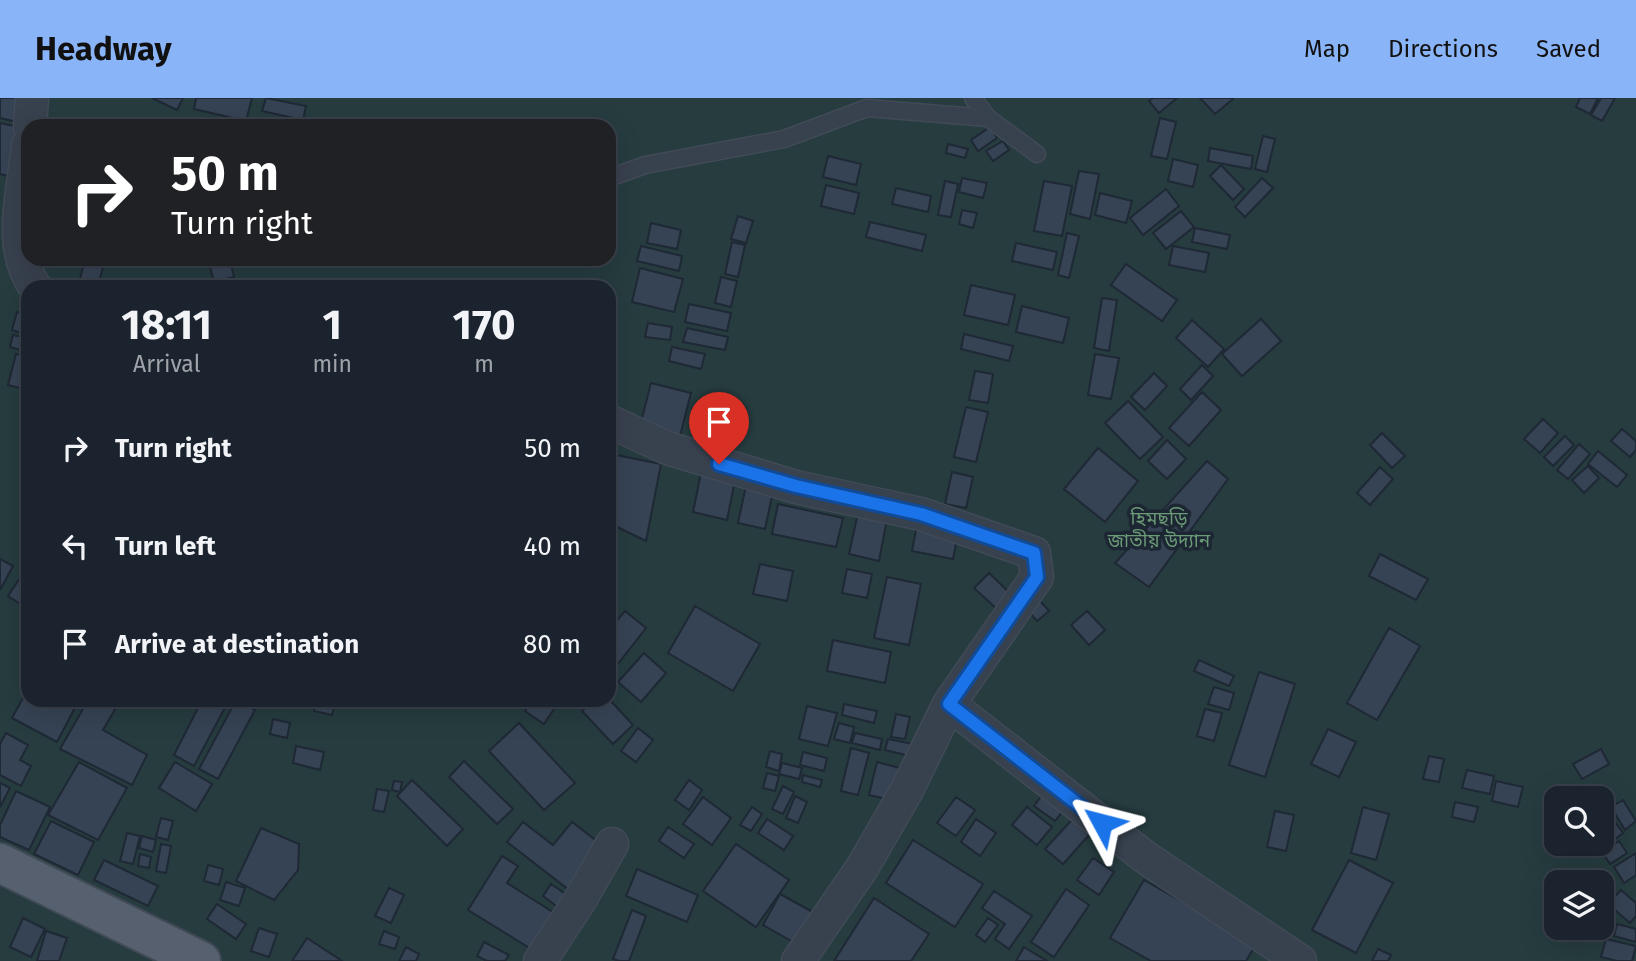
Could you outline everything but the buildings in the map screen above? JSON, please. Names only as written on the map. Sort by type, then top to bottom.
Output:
[{"type":"main road","points":[[2,869],[201,961]]},
{"type":"street","points":[[30,119],[32,98]]},
{"type":"street","points":[[21,207],[17,242],[21,254]]},
{"type":"street","points":[[616,424],[667,448],[796,486],[921,514],[1034,553],[1037,577],[949,704],[907,790],[862,868],[798,961]]},
{"type":"street","points":[[949,704],[1145,857],[1300,961]]},
{"type":"street","points":[[540,961],[612,844]]},
{"type":"lane","points":[[973,98],[988,118],[1037,154]]},
{"type":"lane","points":[[616,175],[645,164],[784,139],[867,108],[988,118]]},
{"type":"green space","name":"হিমছড়ি জাতীয় উদ্যান","points":[[0,98],[1636,98],[1636,961],[0,961]]},
{"type":"route","points":[[719,464],[796,486],[921,514],[1034,553],[1037,577],[949,704],[1102,823]]}]
